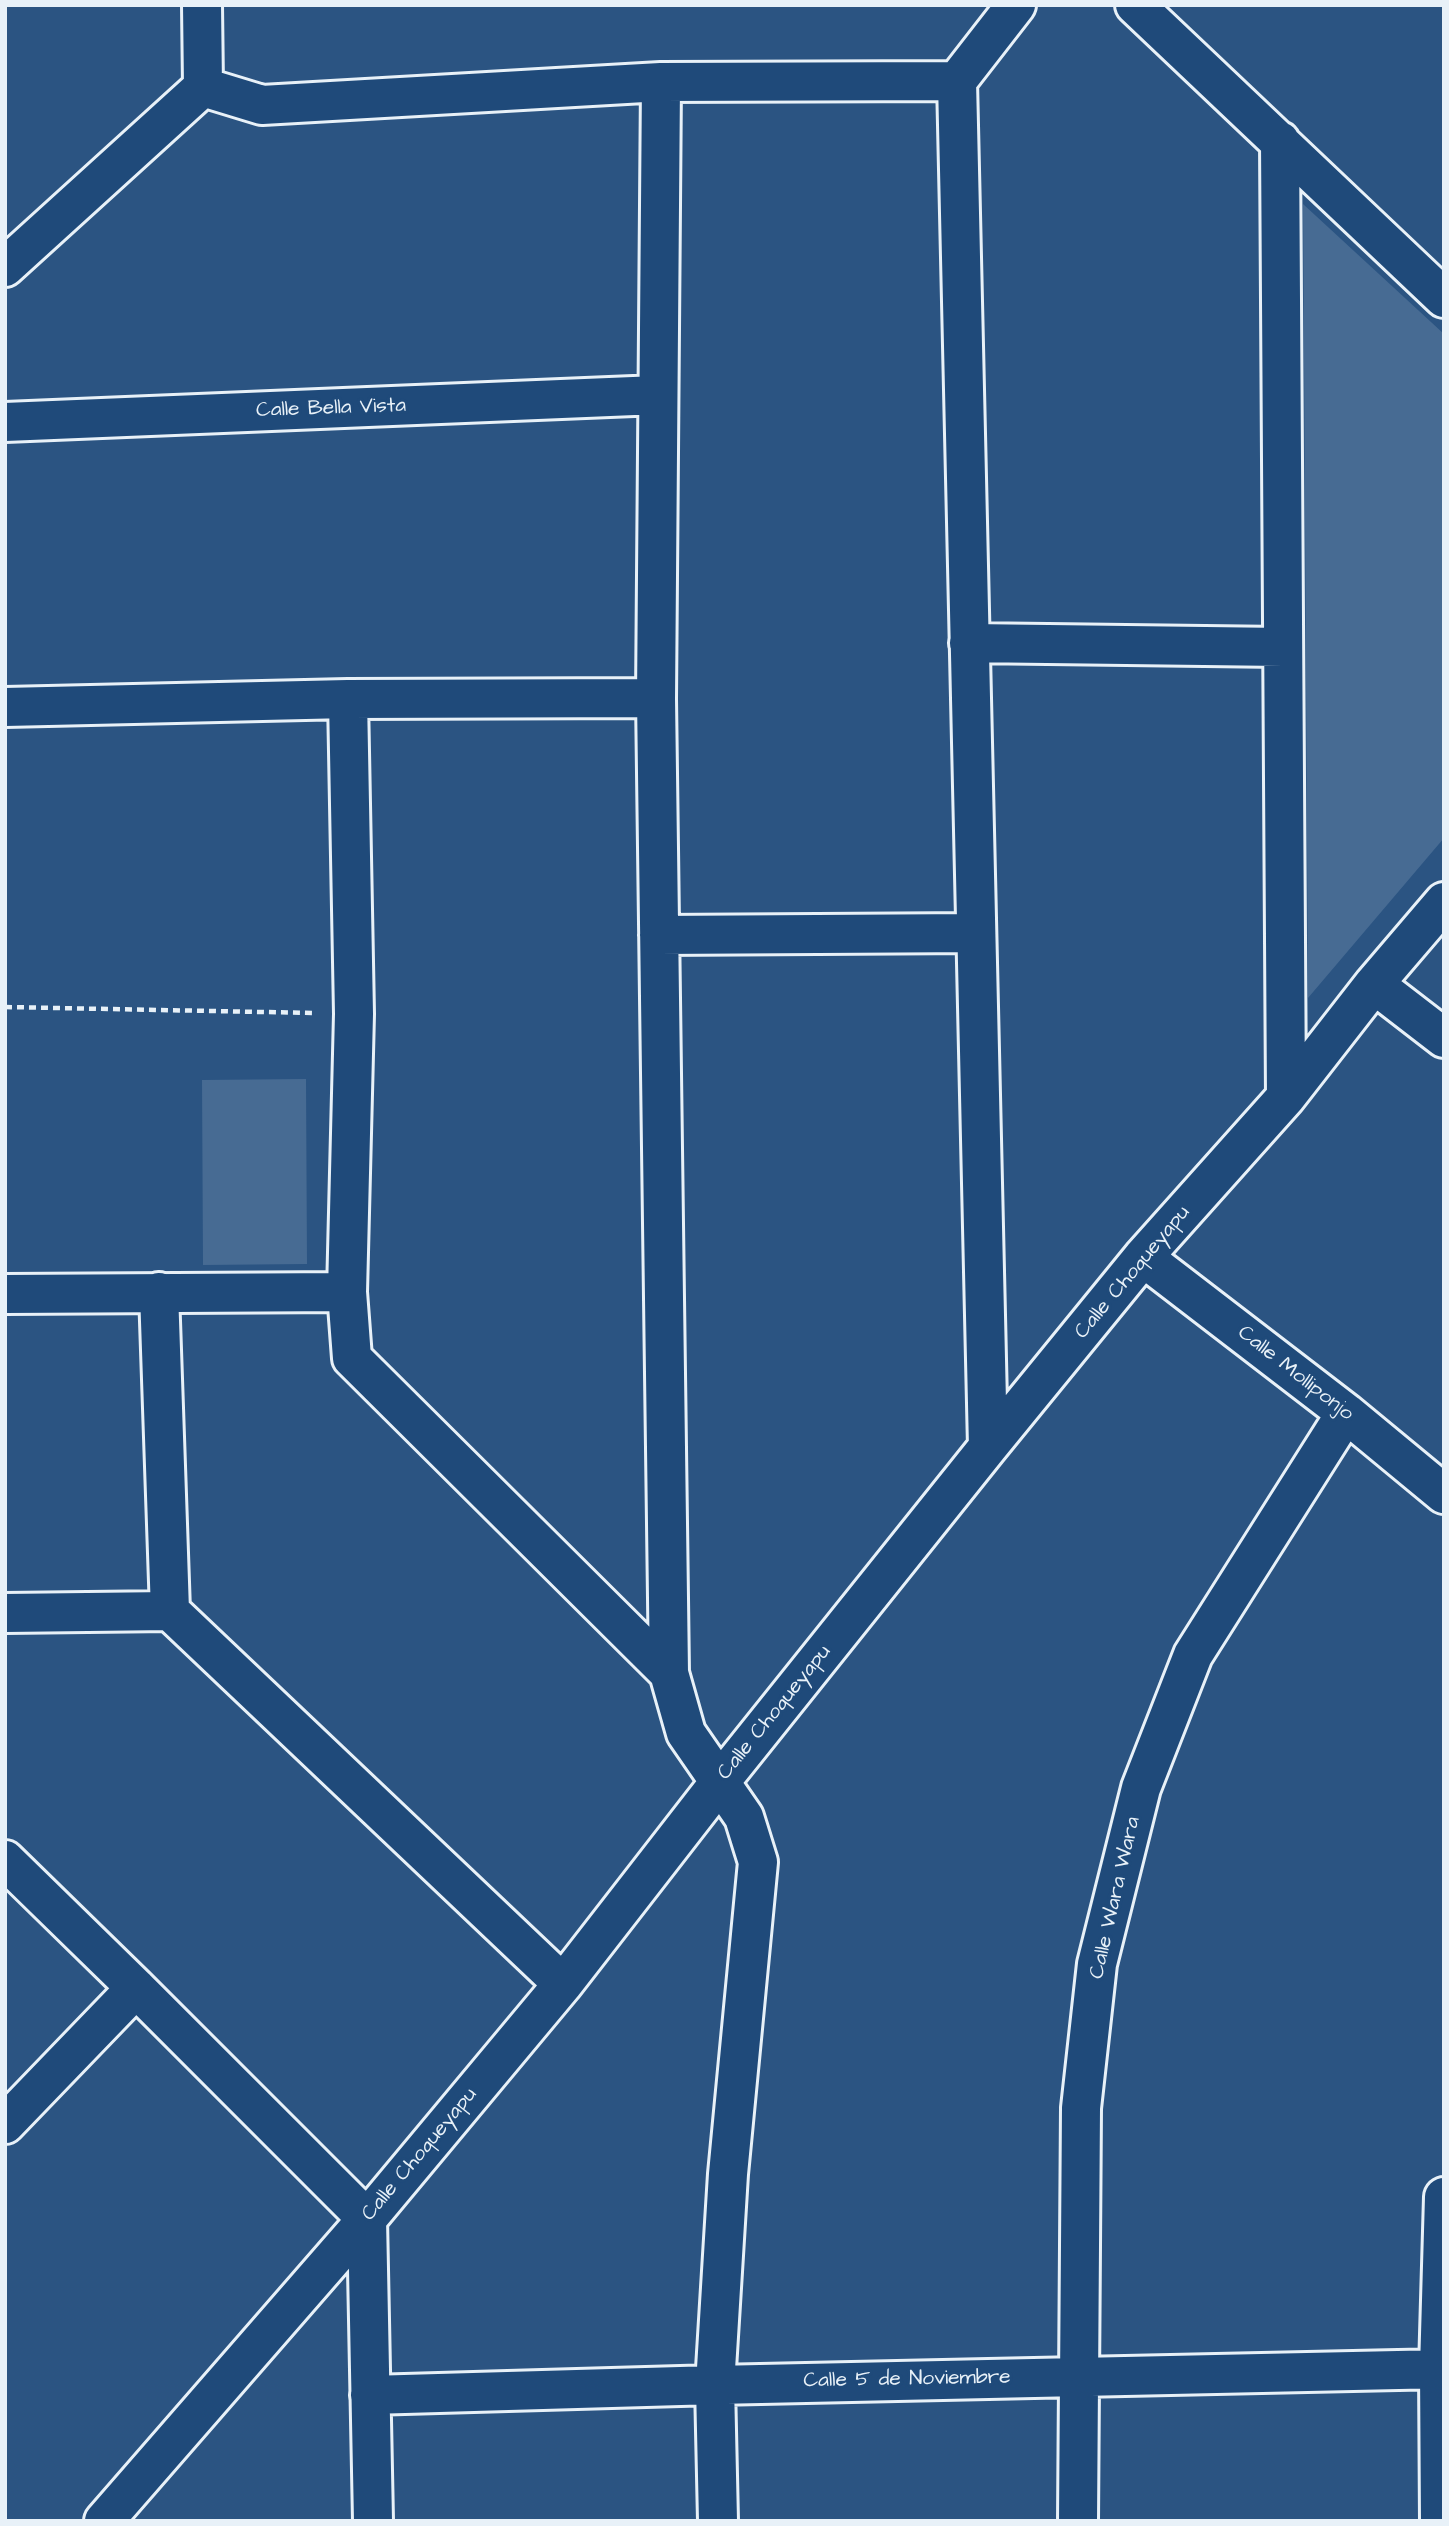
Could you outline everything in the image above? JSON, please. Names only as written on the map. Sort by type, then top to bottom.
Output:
[{"type":"street","points":[[5,267],[203,87],[202,5]]},
{"type":"street","points":[[988,1447],[957,81],[1016,5]]},
{"type":"street","points":[[1135,5],[1444,298]]},
{"type":"street","points":[[203,87],[262,105],[661,82],[957,81]]},
{"type":"street","points":[[661,82],[656,698],[669,1673],[686,1733],[744,1817],[758,1862],[728,2174],[715,2385],[718,2521]]},
{"type":"street","points":[[1280,141],[1286,1097]]},
{"type":"street","name":"Calle Bella Vista","points":[[5,422],[658,396]]},
{"type":"street","points":[[970,643],[1283,647]]},
{"type":"street","points":[[5,707],[348,699],[656,698]]},
{"type":"street","points":[[348,699],[354,1014],[347,1292],[352,1358],[669,1673]]},
{"type":"street","name":"Calle Choqueyapu","points":[[104,2521],[367,2219],[563,1984],[719,1783],[988,1447],[1143,1257],[1286,1097],[1374,984],[1444,902]]},
{"type":"street","points":[[659,934],[976,933]]},
{"type":"street","points":[[1374,984],[1444,1038]]},
{"type":"street","name":"Calle Molliponjo","points":[[1143,1257],[1346,1413],[1444,1494]]},
{"type":"street","points":[[159,1292],[170,1611]]},
{"type":"street","points":[[5,1294],[347,1292]]},
{"type":"street","name":"Calle Wara Wara","points":[[1078,2521],[1082,2108],[1097,1964],[1141,1788],[1194,1655],[1346,1413]]},
{"type":"street","points":[[5,1613],[170,1611],[563,1984]]},
{"type":"street","points":[[5,1860],[367,2219],[373,2521]]},
{"type":"street","points":[[5,2124],[136,1988]]},
{"type":"street","points":[[1440,2521],[1444,2197]]},
{"type":"street","name":"Calle 5 de Noviembre","points":[[370,2395],[1441,2369]]},
{"type":"path","points":[[5,1007],[354,1014]]},
{"type":"shaded area","points":[[1303,204],[1444,334],[1444,838],[1308,998]]},
{"type":"shaded area","points":[[306,1079],[307,1264],[203,1265],[202,1080]]}]
